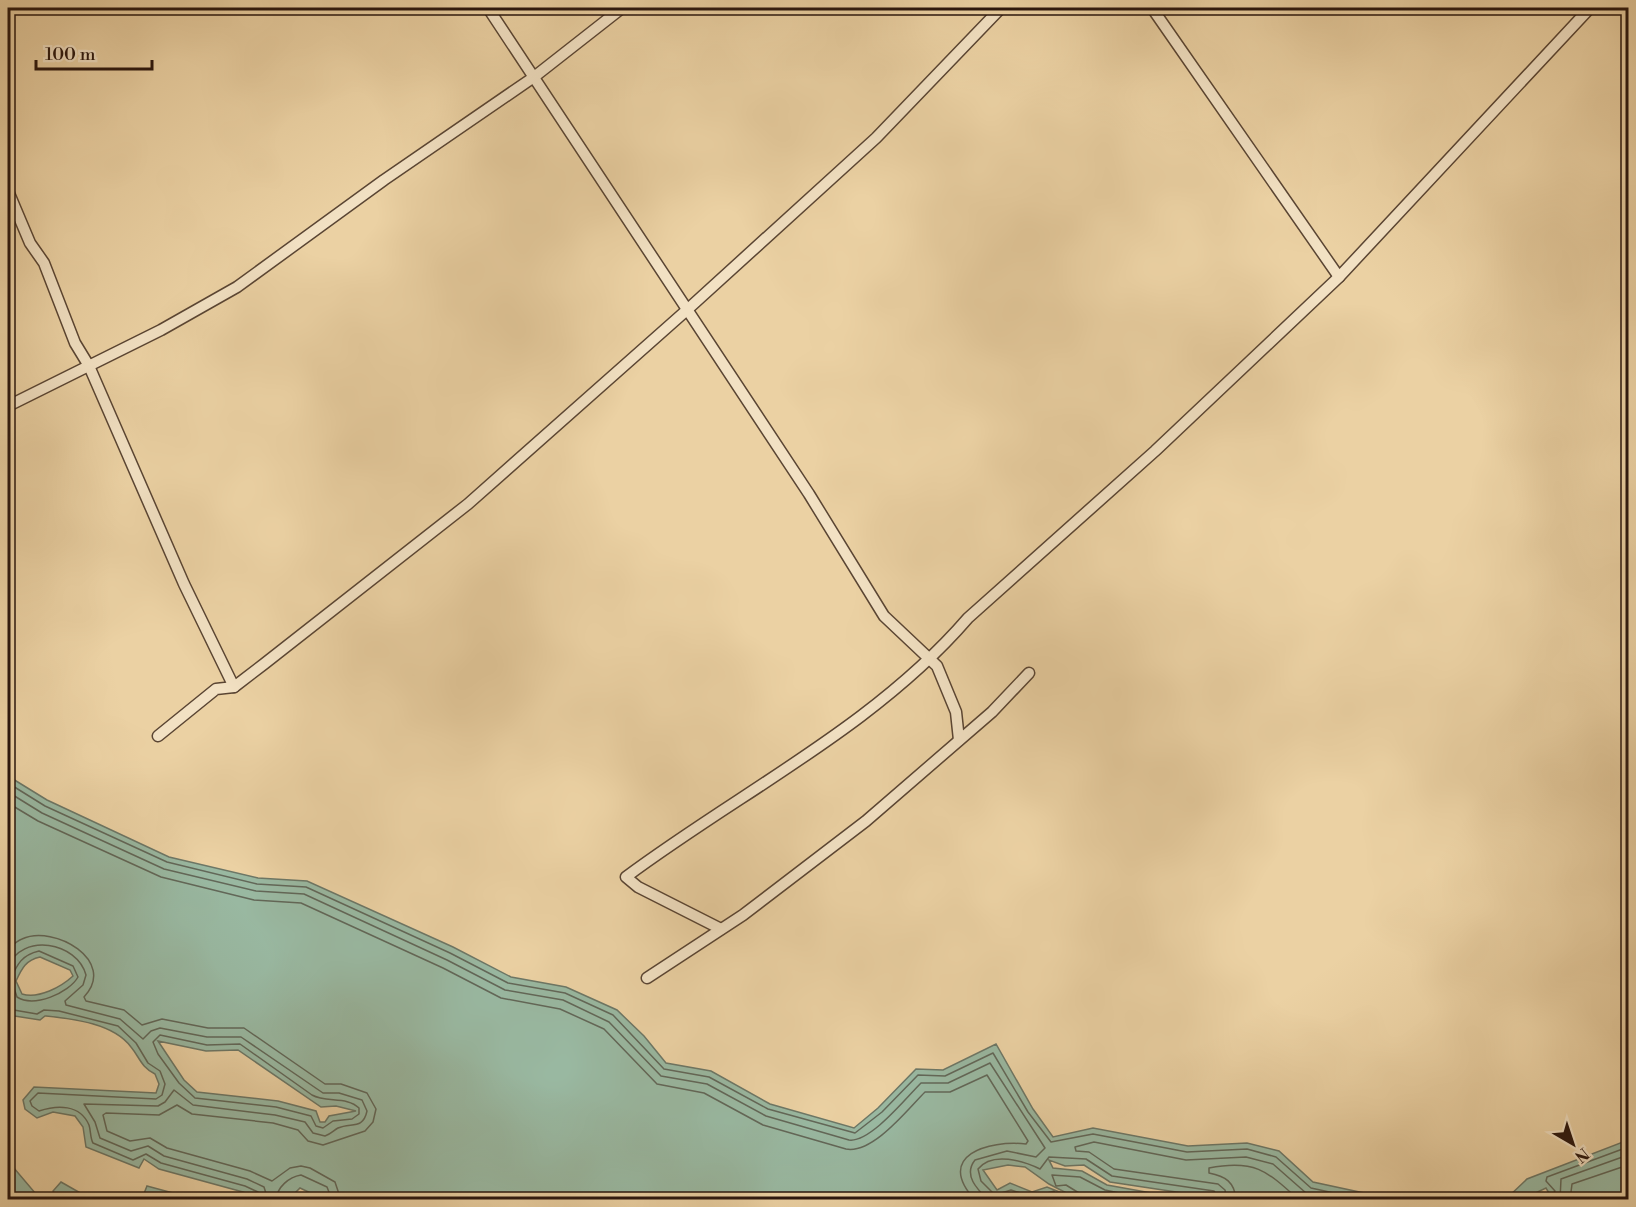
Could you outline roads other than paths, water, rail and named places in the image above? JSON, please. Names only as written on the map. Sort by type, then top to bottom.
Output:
[{"type":"street","points":[[488,8],[809,494],[884,616],[937,666],[959,724],[959,740]]},
{"type":"street","points":[[8,406],[89,366],[237,287],[384,180],[534,77],[622,8]]},
{"type":"street","points":[[158,736],[218,688],[234,687],[468,504],[876,138],[1001,8]]},
{"type":"street","points":[[1152,8],[1339,277]]},
{"type":"street","points":[[721,929],[638,887],[626,877],[691,829],[819,747],[912,677],[929,657],[950,641],[968,618],[1155,452],[1339,277],[1590,8]]},
{"type":"street","points":[[8,191],[30,243],[44,263],[75,343],[89,366],[184,584],[234,687]]},
{"type":"street","points":[[647,978],[721,929],[870,818],[992,712],[1029,673]]},
{"type":"water","points":[[8,776],[47,800],[169,857],[258,878],[307,881],[453,947],[511,977],[566,987],[617,1010],[644,1036],[666,1063],[711,1071],[770,1104],[854,1128],[878,1108],[916,1069],[943,1070],[996,1044],[1033,1109],[1053,1137],[1093,1128],[1188,1146],[1247,1143],[1279,1151],[1313,1182],[1392,1199],[1242,1200],[1110,1182],[1084,1165],[1065,1166],[1049,1160],[1053,1168],[1082,1171],[1107,1185],[1174,1197],[1173,1199],[1078,1199],[1049,1184],[1025,1167],[1008,1165],[983,1170],[997,1190],[1010,1183],[1032,1192],[1047,1187],[1062,1193],[1068,1199],[337,1200],[319,1197],[300,1188],[289,1199],[253,1200],[256,1197],[159,1169],[144,1159],[139,1168],[86,1147],[83,1127],[75,1116],[53,1112],[37,1118],[25,1109],[23,1100],[34,1087],[156,1093],[159,1084],[155,1074],[114,1032],[103,1027],[68,1019],[45,1016],[40,1020],[8,1015]],"holes":[[[40,957],[70,970],[73,976],[49,991],[35,995],[22,994],[16,981],[18,976],[28,962]],[[158,1041],[206,1051],[238,1050],[321,1107],[336,1106],[356,1111],[329,1116],[325,1122],[320,1122],[316,1111],[278,1101],[197,1092],[184,1080]]]},
{"type":"water","points":[[1628,1140],[1628,1199],[1543,1199],[1543,1195],[1549,1193],[1546,1188],[1531,1195],[1529,1199],[1506,1199],[1527,1179]]},
{"type":"water","points":[[8,1161],[36,1194],[37,1199],[8,1199]]},
{"type":"water","points":[[61,1182],[91,1199],[58,1199],[53,1191]]},
{"type":"water","points":[[147,1186],[184,1196],[213,1196],[219,1199],[144,1199]]}]
